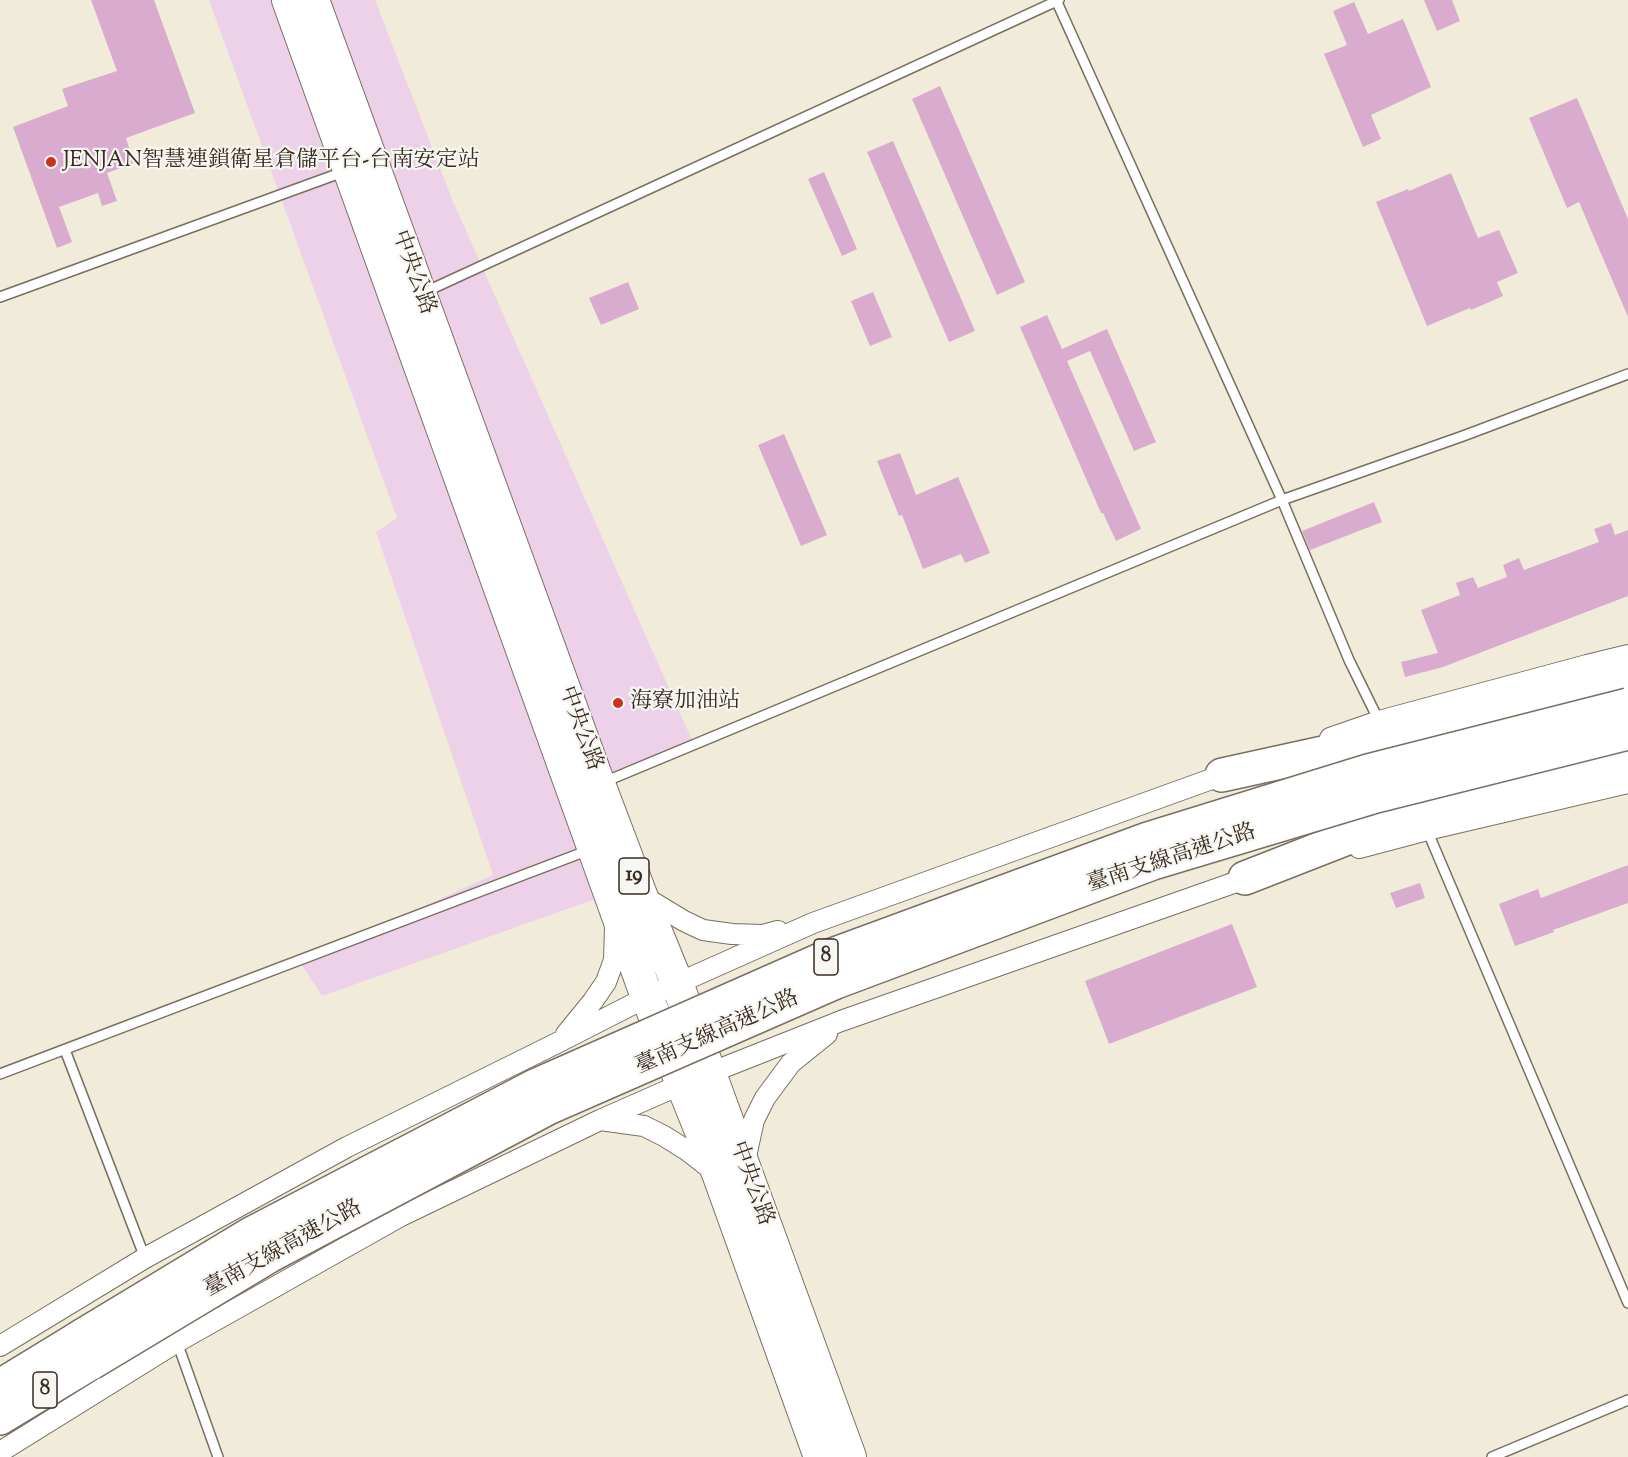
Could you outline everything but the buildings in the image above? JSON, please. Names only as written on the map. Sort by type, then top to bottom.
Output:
[{"type":"highway","points":[[1222,775],[1391,738],[1628,681]]},
{"type":"highway","name":"臺南支線高速公路","points":[[0,1418],[84,1351],[251,1234],[526,1090],[827,957],[1148,839],[1368,771],[1628,705]]},
{"type":"highway","name":"臺南支線高速公路","points":[[0,1386],[84,1351],[548,1108],[836,982],[1154,863],[1376,796],[1628,733]]},
{"type":"highway","points":[[1245,878],[1413,812],[1628,758]]},
{"type":"main road","name":"中央公路","points":[[288,0],[360,166],[420,295],[599,784],[627,900],[647,997],[682,1084],[731,1171],[850,1457]]},
{"type":"main road","name":"中央公路","points":[[313,0],[360,166],[593,848],[677,983],[711,1074],[731,1171],[820,1457]]},
{"type":"street","points":[[0,1346],[145,1258],[346,1147],[647,997],[813,923],[1222,775],[1379,721],[1628,655]]},
{"type":"street","points":[[0,1452],[177,1342],[401,1216],[600,1120],[682,1084],[841,1021],[1245,878],[1427,830],[1628,783]]},
{"type":"street","points":[[559,1042],[606,982],[614,960],[627,900],[703,930],[732,934],[763,934],[813,923]]},
{"type":"street","points":[[600,1120],[644,1126],[688,1151],[731,1171],[765,1098],[790,1064],[841,1021]]},
{"type":"lane","points":[[420,295],[1057,0],[1282,500],[1348,660],[1379,721]]},
{"type":"lane","points":[[0,297],[360,166]]},
{"type":"lane","points":[[599,784],[1282,500],[1628,374]]},
{"type":"lane","points":[[1427,830],[1628,1303]]},
{"type":"lane","points":[[0,1074],[593,848]]},
{"type":"lane","points":[[65,1050],[145,1258]]},
{"type":"lane","points":[[177,1342],[218,1457]]},
{"type":"lane","points":[[1492,1457],[1628,1400]]},
{"type":"shaded area","points":[[209,0],[375,0],[452,199],[692,740],[562,792],[601,897],[322,996],[300,962],[493,875],[376,532],[397,518]]},
{"type":"place","name":"JENJAN智慧連鎖衛星倉儲平台-台南安定站","points":[[51,162]]},
{"type":"place","name":"海寮加油站","points":[[618,703]]}]
